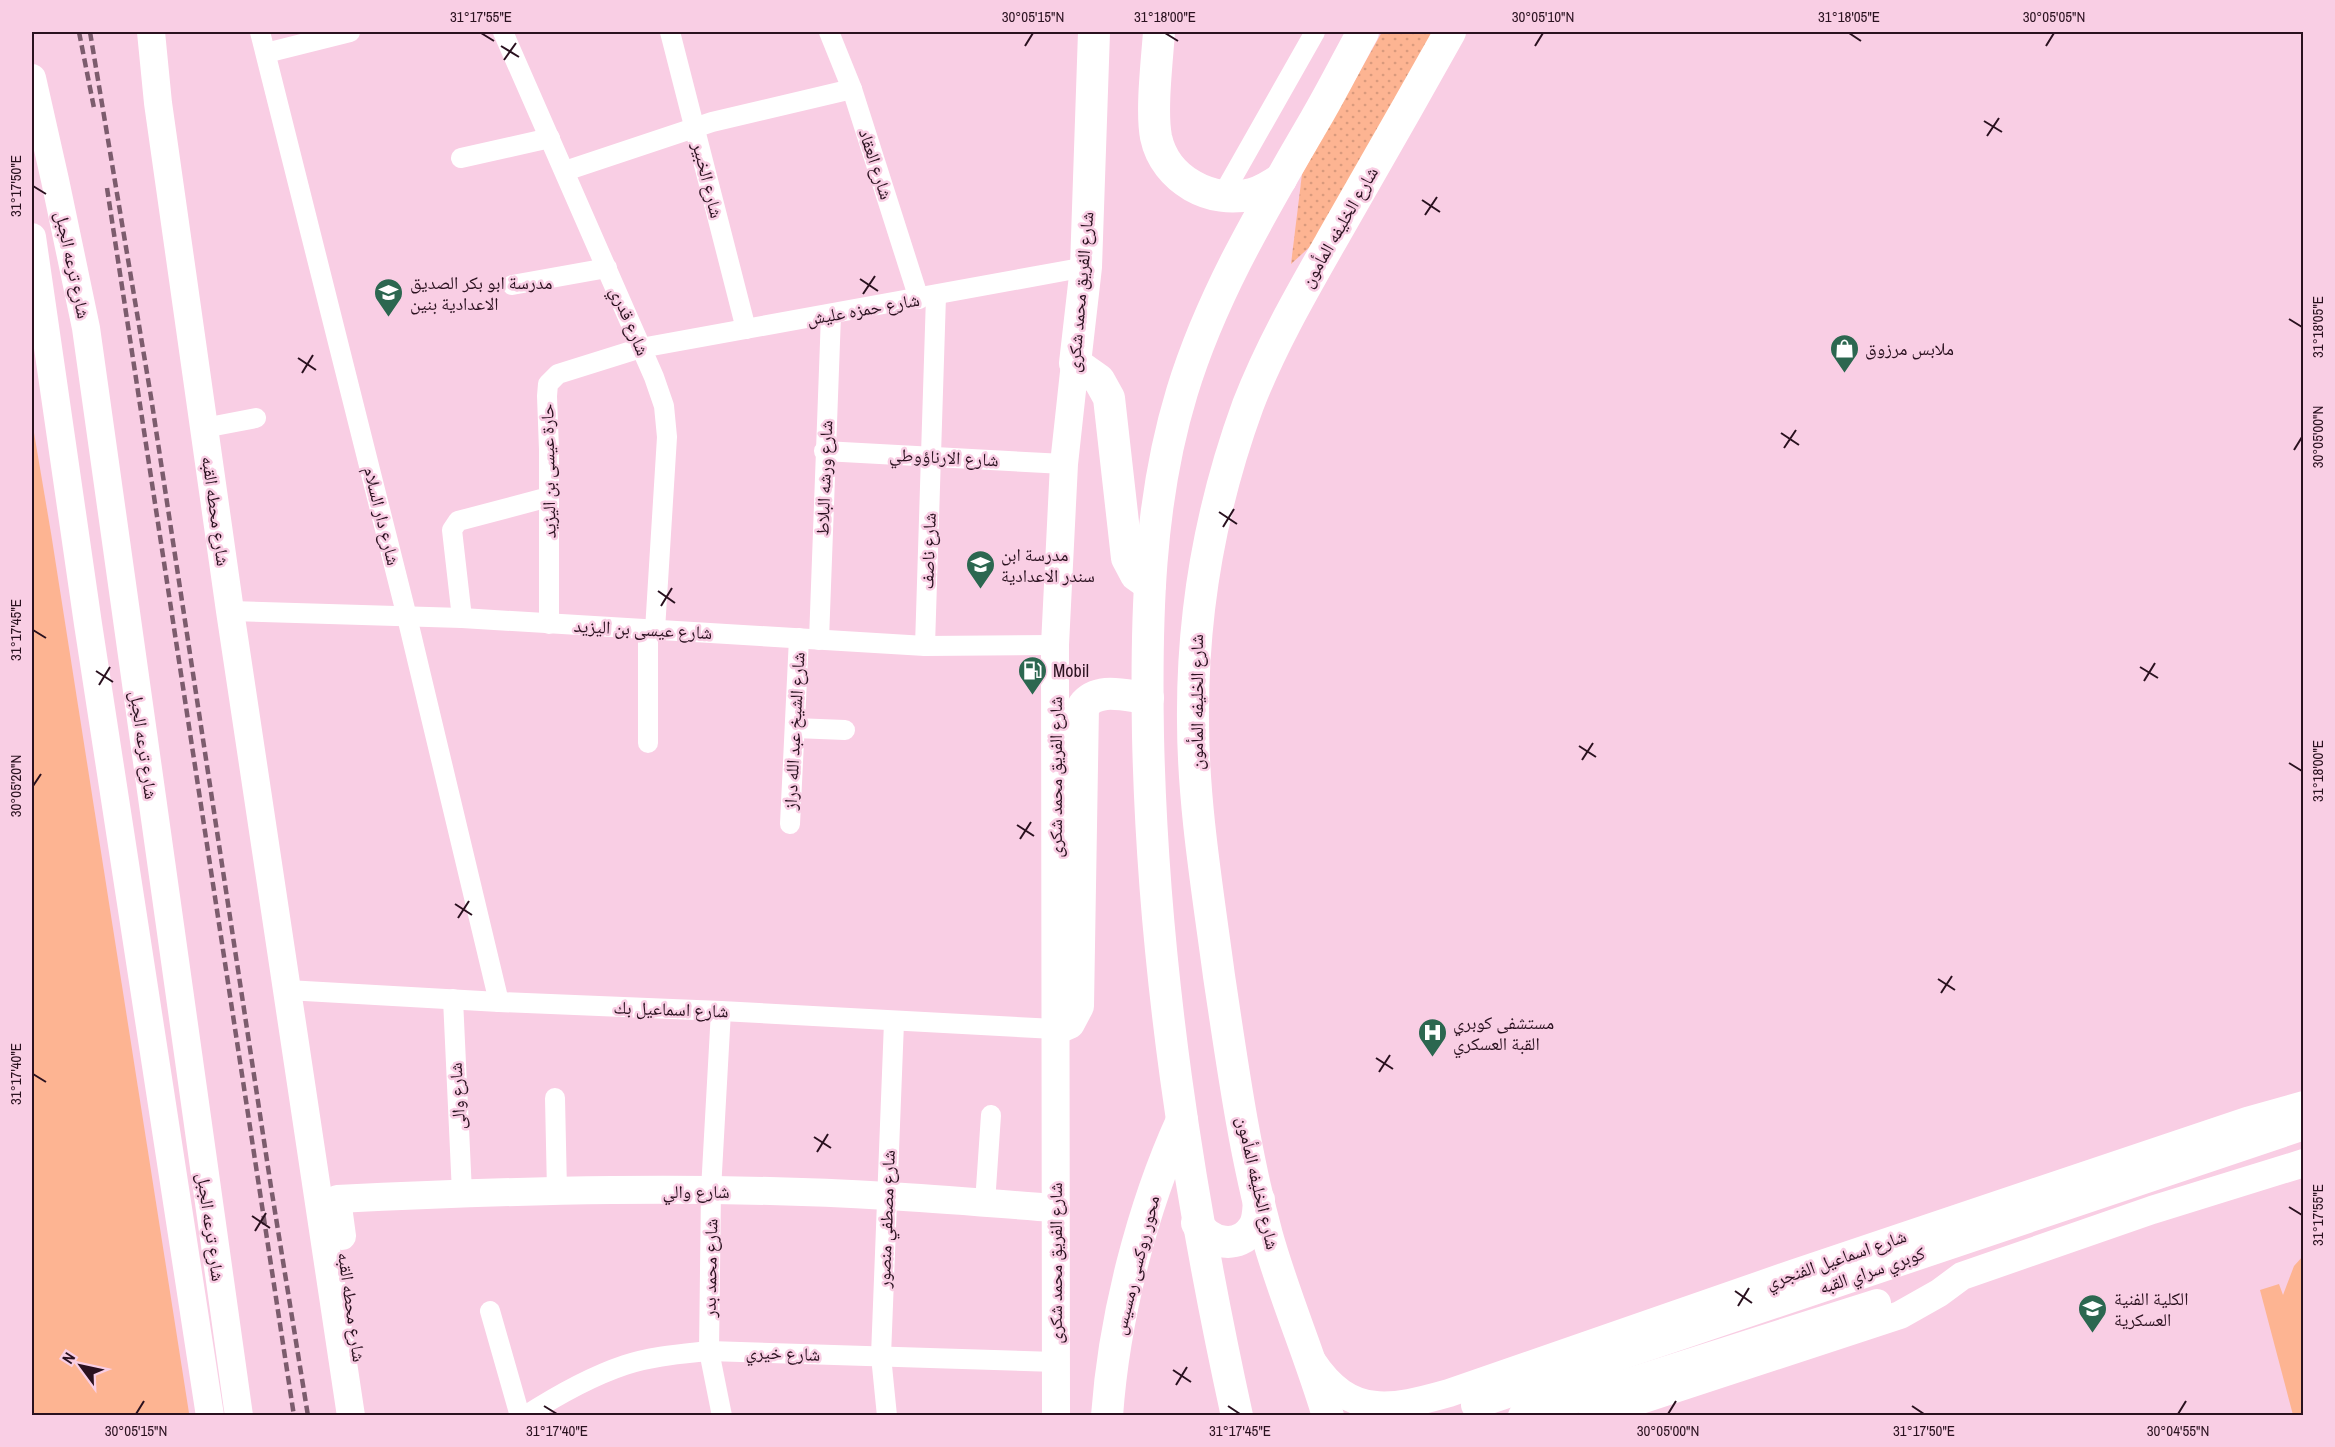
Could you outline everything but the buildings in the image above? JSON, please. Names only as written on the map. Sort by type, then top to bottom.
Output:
[{"type":"main road","name":"شارع محطه القبه","points":[[151,32],[160,114],[230,611],[351,1416]]},
{"type":"main road","name":"شارع الفريق محمد شكرى","points":[[1056,1416],[1055,645],[1064,464],[1086,267],[1094,32]]},
{"type":"main road","points":[[1159,32],[1155,123],[1161,153],[1170,166],[1186,182],[1207,193],[1222,196],[1253,194],[1281,179]]},
{"type":"main road","points":[[1237,1416],[1197,1222],[1164,985],[1150,797],[1148,698],[1150,585],[1161,480],[1182,393],[1213,307],[1247,238],[1363,32]]},
{"type":"main road","name":"شارع الخليفه المأمون","points":[[1328,1416],[1312,1361],[1274,1256],[1259,1200],[1240,1107],[1221,989],[1195,777],[1194,663],[1203,575],[1214,518],[1229,461],[1249,404],[1281,329],[1450,32]]},
{"type":"main road","name":"شارع ترعه الجبل","points":[[32,78],[56,180],[86,328],[218,1281],[239,1416]]},
{"type":"main road","name":"شارع ترعه الجبل","points":[[32,237],[88,624],[210,1416]]},
{"type":"main road","points":[[1075,363],[1099,380],[1109,398],[1127,558],[1137,575],[1150,585]]},
{"type":"main road","points":[[88,624],[127,620]]},
{"type":"main road","points":[[1055,1029],[1069,1023],[1078,1006],[1083,705],[1096,694],[1148,698]]},
{"type":"main road","name":"شارع اسماعيل الفنجري","points":[[1312,1361],[1323,1376],[1352,1398],[1370,1404],[1387,1406],[1445,1408],[1792,1274],[2255,1118],[2304,1105]]},
{"type":"main road","name":"محور روكسى رمسيس","points":[[1107,1416],[1110,1375],[1126,1291],[1156,1182],[1183,1119]]},
{"type":"main road","name":"كوبري سراي القبه","points":[[1445,1408],[2304,1126]]},
{"type":"main road","points":[[1592,1416],[1900,1315],[1939,1293],[1962,1276],[2152,1210],[2304,1163]]},
{"type":"main road","name":"شارع والي","points":[[337,1199],[462,1192],[711,1190],[886,1196],[1055,1208]]},
{"type":"main road","name":"شارع محطه القبه","points":[[337,1199],[366,1416]]},
{"type":"main road","points":[[1197,1222],[1213,1240],[1232,1242],[1240,1239],[1254,1227],[1259,1200]]},
{"type":"main road","points":[[1792,1274],[1800,1280],[1810,1296],[1810,1316],[1807,1325]]},
{"type":"main road","name":"كوبري سراي القبه","points":[[1522,1416],[1962,1276]]},
{"type":"main road","points":[[190,1285],[218,1281]]},
{"type":"street","name":"شارع دار السلام","points":[[260,32],[406,617],[499,1002]]},
{"type":"street","points":[[266,53],[350,32]]},
{"type":"street","name":"شارع قدري","points":[[503,32],[566,171],[664,406],[667,437],[651,630],[648,743]]},
{"type":"street","name":"شارع الخبير","points":[[670,32],[746,329]]},
{"type":"street","name":"شارع العقاد","points":[[829,32],[852,89],[927,298],[931,457]]},
{"type":"street","points":[[1222,196],[1315,32]]},
{"type":"street","points":[[566,171],[694,127],[852,89]]},
{"type":"street","points":[[461,158],[550,138]]},
{"type":"street","name":"شارع حمزه عليش","points":[[641,348],[927,298],[1086,267]]},
{"type":"street","points":[[512,285],[607,268]]},
{"type":"street","name":"شارع ورشه البلاط","points":[[819,640],[824,451],[831,315]]},
{"type":"street","name":"حارة عيسى بن اليزيد","points":[[549,624],[548,384],[558,374],[641,348]]},
{"type":"street","points":[[204,428],[256,418]]},
{"type":"street","name":"شارع الارناؤوطي","points":[[824,451],[1064,464]]},
{"type":"street","name":"شارع ناصف","points":[[926,646],[931,457]]},
{"type":"street","points":[[462,618],[452,530],[454,525],[458,521],[549,497]]},
{"type":"street","name":"شارع عيسى بن اليزيد","points":[[230,611],[462,618],[926,646],[1055,645]]},
{"type":"street","name":"شارع الشيخ عبد الله دراز","points":[[790,824],[799,639]]},
{"type":"street","points":[[795,728],[845,730]]},
{"type":"street","name":"شارع اسماعيل بك","points":[[287,990],[1055,1029]]},
{"type":"street","name":"شارع والى","points":[[453,999],[462,1192]]},
{"type":"street","name":"شارع محمد بدر","points":[[721,1011],[711,1190],[709,1351],[722,1416]]},
{"type":"street","name":"شارع مصطفي منصور","points":[[886,1416],[881,1356],[894,1022]]},
{"type":"street","points":[[555,1098],[557,1191]]},
{"type":"street","points":[[985,1203],[991,1115]]},
{"type":"street","points":[[490,1311],[532,1413]]},
{"type":"street","name":"شارع خيري","points":[[532,1413],[586,1380],[626,1365],[676,1354],[709,1351],[1056,1362]]},
{"type":"shaded area","points":[[1382,32],[1439,32],[1324,234],[1291,264],[1302,174]]},
{"type":"shaded area","points":[[32,421],[51,533],[189,1413],[32,1413]]},
{"type":"shaded area","points":[[2303,1256],[2303,1415],[2293,1415],[2260,1290],[2279,1284],[2283,1295],[2294,1266]]},
{"type":"railway","points":[[79,32],[94,108]]},
{"type":"railway","points":[[90,32],[151,397],[308,1416]]},
{"type":"railway","points":[[107,188],[294,1416]]},
{"type":"place","name":"مدرسة ابو بكر الصديق الاعدادية بنين","points":[[389,318]]},
{"type":"place","name":"ملابس مرزوق","points":[[1844,374]]},
{"type":"place","name":"مدرسة ابن سندر الاعدادية","points":[[980,590]]},
{"type":"place","name":"Mobil","points":[[1032,696]]},
{"type":"place","name":"مستشفى كوبري القبة العسكري","points":[[1432,1058]]},
{"type":"place","name":"الكلية الفنية العسكرية","points":[[2093,1334]]}]
